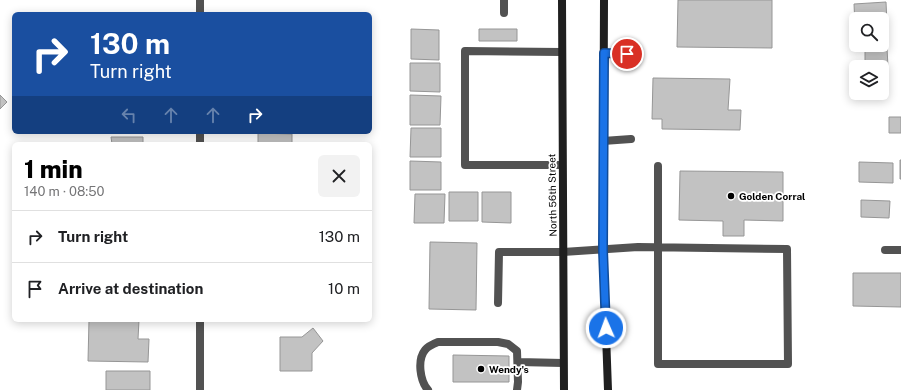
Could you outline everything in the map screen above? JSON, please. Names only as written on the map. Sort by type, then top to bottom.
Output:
[{"type":"main road","name":"North 56th Street","points":[[562,0],[564,390]]},
{"type":"main road","points":[[604,0],[603,250],[608,390]]},
{"type":"street","points":[[200,0],[200,12]]},
{"type":"street","points":[[504,0],[504,13]]},
{"type":"street","points":[[562,52],[465,51],[465,165],[562,165]]},
{"type":"street","points":[[604,53],[639,54]]},
{"type":"street","points":[[603,141],[631,139]]},
{"type":"street","points":[[498,303],[498,252],[563,252],[638,248],[659,248],[787,249],[788,364],[658,364],[659,248],[658,166]]},
{"type":"street","points":[[885,250],[901,250]]},
{"type":"street","points":[[200,322],[200,390]]},
{"type":"street","points":[[428,390],[422,382],[422,355],[431,345],[438,342],[498,342],[508,344],[517,351],[517,390]]},
{"type":"street","points":[[518,362],[563,363]]},
{"type":"building","points":[[678,0],[772,0],[772,48],[677,47]]},
{"type":"building","points":[[886,2],[886,12],[854,12],[854,4]]},
{"type":"building","points":[[411,29],[439,30],[439,60],[411,59]]},
{"type":"building","points":[[479,29],[517,29],[517,41],[479,41]]},
{"type":"building","points":[[865,52],[887,52],[888,60],[865,60]]},
{"type":"building","points":[[410,63],[440,63],[440,92],[410,91]]},
{"type":"building","points":[[653,78],[730,79],[728,110],[741,110],[740,130],[662,129],[662,119],[652,119]]},
{"type":"building","points":[[0,95],[7,102],[0,109]]},
{"type":"building","points":[[410,95],[441,96],[440,125],[410,125]]},
{"type":"building","points":[[889,117],[901,117],[901,133],[889,133]]},
{"type":"building","points":[[411,128],[441,128],[441,157],[410,157]]},
{"type":"building","points":[[258,134],[292,134],[292,142],[258,142]]},
{"type":"building","points":[[111,137],[143,137],[143,142],[112,142]]},
{"type":"building","points":[[901,160],[901,179],[900,179]]},
{"type":"building","points":[[410,161],[441,162],[441,190],[410,190]]},
{"type":"building","points":[[859,162],[893,163],[893,183],[859,182]]},
{"type":"building","name":"Golden Corral","points":[[680,171],[783,172],[783,221],[744,220],[744,236],[723,236],[723,221],[679,220]]},
{"type":"building","points":[[449,192],[478,192],[478,221],[449,221]]},
{"type":"building","points":[[482,192],[511,192],[511,223],[482,222]]},
{"type":"building","points":[[415,194],[445,194],[444,223],[414,223]]},
{"type":"building","points":[[861,200],[890,201],[889,218],[861,217]]},
{"type":"building","points":[[430,242],[477,243],[476,310],[429,309]]},
{"type":"building","points":[[853,273],[901,273],[901,307],[853,306]]},
{"type":"building","points":[[89,322],[139,322],[138,339],[149,339],[148,362],[88,361]]},
{"type":"building","points":[[313,328],[323,341],[312,353],[312,371],[280,371],[280,337],[302,337]]},
{"type":"building","name":"Wendy's","points":[[453,355],[509,356],[509,382],[453,382]]},
{"type":"building","points":[[106,371],[150,371],[150,390],[106,390]]},
{"type":"place","name":"Golden Corral","points":[[731,196]]},
{"type":"place","name":"Wendy's","points":[[481,369]]},
{"type":"route","points":[[606,328],[603,250],[604,53],[627,54]]}]
